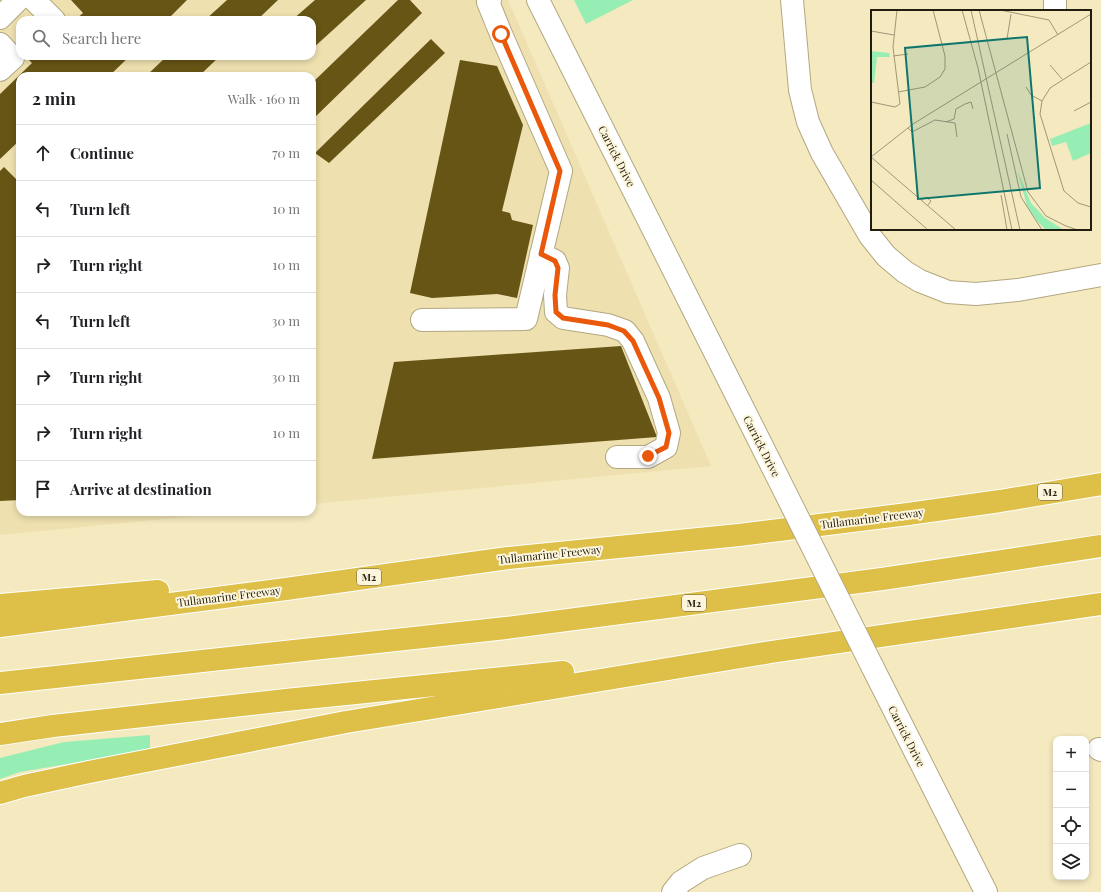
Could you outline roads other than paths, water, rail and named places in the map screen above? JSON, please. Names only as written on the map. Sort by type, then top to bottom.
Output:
[{"type":"highway","name":"Tullamarine Freeway","points":[[0,626],[278,590],[508,558],[762,533],[992,502],[1101,484]]},
{"type":"highway","name":"M2","points":[[0,683],[506,628],[882,579],[1101,546]]},
{"type":"highway","points":[[0,605],[508,558]]},
{"type":"highway","points":[[0,793],[24,786],[88,772],[346,722],[771,652],[1101,604]]},
{"type":"highway","points":[[0,734],[53,726],[286,700],[771,652]]},
{"type":"street","points":[[0,18],[18,0]]},
{"type":"street","points":[[34,0],[50,16]]},
{"type":"street","points":[[422,320],[526,319],[560,171],[501,34],[488,2],[490,0]]},
{"type":"street","name":"Carrick Drive","points":[[538,0],[986,892]]},
{"type":"street","points":[[792,0],[800,90],[808,122],[822,153],[870,236],[886,256],[905,272],[920,281],[948,292],[976,294],[1018,290],[1101,275]]},
{"type":"street","points":[[0,44],[13,58],[0,70]]},
{"type":"street","points":[[541,254],[555,261],[558,268],[555,295],[556,312],[563,318],[608,325],[624,331],[633,341],[659,398],[669,433],[666,447],[648,456],[617,457]]},
{"type":"street","points":[[673,892],[681,882],[703,868],[740,855]]}]
